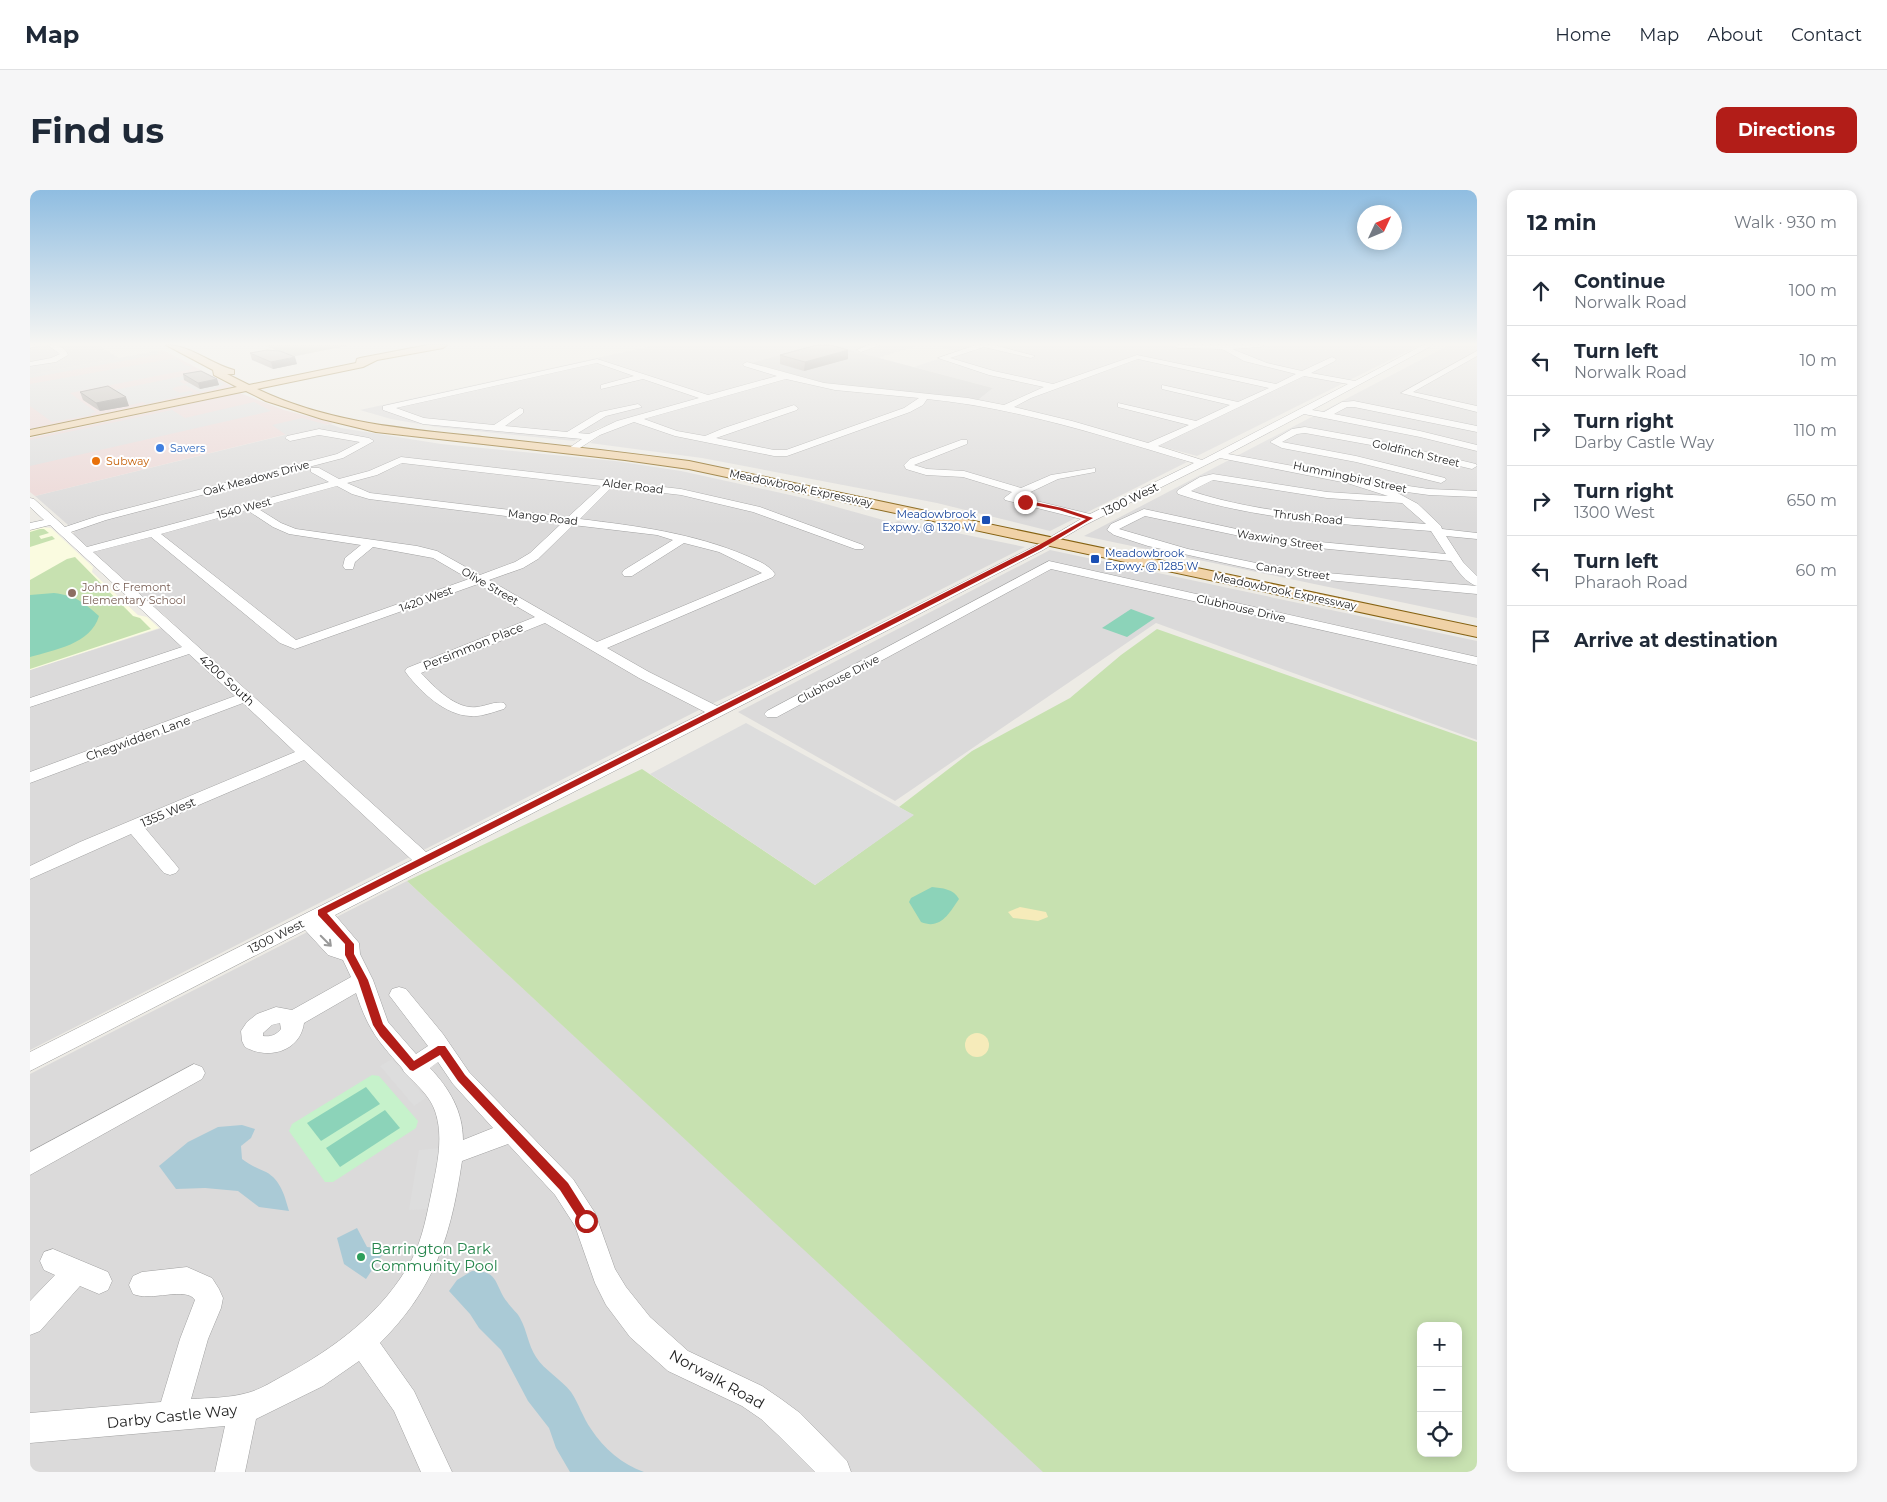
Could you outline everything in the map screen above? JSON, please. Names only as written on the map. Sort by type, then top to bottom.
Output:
[{"type":"main road","points":[[30,433],[162,405]]},
{"type":"main road","name":"Meadowbrook Expressway","points":[[288,405],[331,419],[385,431],[660,460],[723,471],[1477,632]]},
{"type":"main road","name":"Meadowbrook Expressway","points":[[305,405],[372,422],[407,428],[414,433]]},
{"type":"main road","points":[[331,419],[338,418],[372,422]]},
{"type":"street","points":[[400,405],[386,408],[423,421],[589,437]]},
{"type":"street","points":[[569,435],[603,414],[648,405]]},
{"type":"street","points":[[572,450],[589,437],[607,428],[684,405]]},
{"type":"street","points":[[635,419],[667,431],[707,440],[774,453],[787,453],[907,410],[917,405]]},
{"type":"street","points":[[985,405],[1006,408],[1150,446],[1203,463]]},
{"type":"street","points":[[1006,408],[1011,405]]},
{"type":"street","points":[[1121,405],[1197,424]]},
{"type":"street","points":[[1150,446],[1239,405]]},
{"type":"street","name":"1300 West","points":[[30,1062],[423,860],[982,577],[1090,518],[1203,463],[1315,405]]},
{"type":"street","points":[[1324,416],[1345,405]]},
{"type":"street","points":[[1351,405],[1474,428]]},
{"type":"street","points":[[1458,405],[1477,409]]},
{"type":"street","points":[[707,440],[734,427],[794,408]]},
{"type":"street","points":[[496,428],[520,411]]},
{"type":"street","points":[[1304,411],[1398,429],[1477,448]]},
{"type":"street","name":"Goldfinch Street","points":[[1441,480],[1356,459],[1276,443],[1276,441],[1295,431],[1305,430],[1371,442],[1474,465]]},
{"type":"street","name":"Oak Meadows Drive","points":[[63,531],[102,518],[340,456],[369,441],[320,432],[290,438]]},
{"type":"street","points":[[964,442],[913,461],[909,465],[926,472],[964,474],[1022,492]]},
{"type":"street","name":"Hummingbird Street","points":[[1221,453],[1384,487],[1474,496]]},
{"type":"street","name":"1540 West","points":[[85,552],[382,470],[401,460]]},
{"type":"street","name":"Alder Road","points":[[401,460],[681,492],[756,509],[859,547]]},
{"type":"street","points":[[1441,493],[1441,480],[1448,471],[1474,465]]},
{"type":"street","name":"Mango Road","points":[[315,470],[356,492],[369,496],[636,528],[684,538],[732,554],[764,568],[769,574],[597,648]]},
{"type":"street","points":[[1090,518],[1060,509],[1008,498],[1055,477],[1091,470]]},
{"type":"street","name":"Thrush Road","points":[[1406,500],[1327,495],[1210,477],[1182,492],[1213,502],[1289,516],[1438,530],[1477,536]]},
{"type":"street","name":"1420 West","points":[[153,533],[285,640],[295,646],[480,580],[527,560],[611,483]]},
{"type":"street","points":[[1384,487],[1406,500],[1438,530],[1454,558],[1466,574],[1477,582]]},
{"type":"street","name":"4200 South","points":[[30,501],[423,860]]},
{"type":"street","name":"Olive Street","points":[[249,507],[277,525],[293,532],[417,550],[437,555],[644,675],[716,711]]},
{"type":"street","name":"Waxwing Street","points":[[1113,530],[1115,526],[1144,512],[1278,541],[1454,558]]},
{"type":"street","points":[[30,527],[51,521]]},
{"type":"street","name":"Canary Street","points":[[1113,530],[1172,548],[1260,567],[1352,580],[1477,590]]},
{"type":"street","points":[[628,573],[684,538]]},
{"type":"street","points":[[349,566],[349,561],[352,557],[370,544]]},
{"type":"street","name":"Clubhouse Drive","points":[[772,714],[1049,566],[1058,566],[1477,661]]},
{"type":"street","points":[[982,577],[1010,587]]},
{"type":"street","name":"Persimmon Place","points":[[499,706],[466,712],[455,707],[423,684],[412,672],[545,618]]},
{"type":"street","points":[[30,703],[192,648]]},
{"type":"street","name":"Chegwidden Lane","points":[[30,778],[246,698]]},
{"type":"street","name":"1355 West","points":[[30,873],[134,826],[307,753]]},
{"type":"street","points":[[134,826],[170,869]]},
{"type":"street","name":"Darby Castle Way","points":[[30,1428],[75,1426],[243,1408],[298,1384],[324,1370],[361,1344],[405,1295],[432,1248],[438,1226],[450,1155],[451,1136],[447,1111],[435,1092],[378,1025],[356,962],[350,955],[335,950],[314,916]]},
{"type":"street","points":[[291,1020],[363,980]]},
{"type":"street","name":"Norwalk Road","points":[[399,995],[461,1078],[564,1187],[576,1203],[586,1221],[604,1274],[616,1296],[640,1327],[678,1361],[752,1396],[772,1408],[836,1472]]},
{"type":"street","points":[[413,1067],[441,1049]]},
{"type":"street","points":[[30,1164],[194,1072]]},
{"type":"street","points":[[450,1155],[497,1138],[510,1130]]},
{"type":"street","points":[[30,1321],[76,1271]]},
{"type":"street","points":[[142,1285],[187,1280],[202,1287],[209,1298],[208,1308],[194,1339],[171,1416]]},
{"type":"street","points":[[361,1344],[377,1361],[404,1401],[438,1472]]},
{"type":"street","points":[[230,1472],[243,1408]]},
{"type":"shaded area","points":[[30,405],[147,405],[30,429]]},
{"type":"shaded area","points":[[86,405],[96,412],[90,414],[92,415],[52,422],[30,406]]},
{"type":"shaded area","points":[[185,405],[271,405],[333,423],[35,496],[30,492],[30,438]]},
{"type":"shaded area","points":[[242,405],[259,405],[271,411],[30,466],[30,440],[172,410],[185,418]]},
{"type":"shaded area","points":[[384,405],[975,405],[1032,416],[1146,448],[1187,462],[1050,531],[937,503],[702,458],[590,443],[620,421],[599,428],[574,441],[437,427],[391,419],[360,410]]},
{"type":"shaded area","points":[[1005,405],[1300,405],[1197,456]]},
{"type":"shaded area","points":[[1335,405],[1477,405],[1477,618],[1084,536]]},
{"type":"shaded area","points":[[302,418],[328,425],[286,435],[272,425]]},
{"type":"shaded area","points":[[330,424],[341,428],[441,444],[615,461],[681,471],[808,499],[894,523],[898,521],[1025,547],[695,712],[30,1050],[30,670],[174,624],[73,534],[75,531],[35,496]]},
{"type":"shaded area","name":"John C Fremont Elementary School","points":[[42,527],[51,528],[93,567],[92,572],[138,615],[147,617],[159,628],[30,670],[30,530]]},
{"type":"shaded area","points":[[1050,550],[1477,641],[1477,740],[1156,623],[895,801],[738,712]]},
{"type":"shaded area","points":[[746,723],[914,815],[815,885],[650,774]]},
{"type":"shaded area","points":[[407,881],[1045,1472],[30,1472],[30,1074]]},
{"type":"shaded area","points":[[392,1059],[426,1098],[414,1106],[380,1066]]},
{"type":"shaded area","points":[[440,1148],[431,1209],[409,1210],[419,1150]]},
{"type":"green space","points":[[44,529],[49,533],[39,536],[41,539],[52,536],[55,539],[30,547],[30,532]]},
{"type":"green space","name":"John C Fremont Elementary School","points":[[75,557],[133,616],[140,618],[151,629],[30,669],[30,580],[67,559]]},
{"type":"green space","points":[[54,593],[78,600],[99,616],[95,626],[80,639],[60,648],[30,657],[30,595]]},
{"type":"green space","points":[[1131,609],[1155,618],[1127,637],[1102,628]]},
{"type":"green space","points":[[1157,629],[1477,742],[1477,1472],[1043,1472],[407,881],[642,769],[815,885],[913,815],[899,807],[972,751],[1070,698],[1121,655]]},
{"type":"green space","points":[[932,887],[951,891],[959,899],[943,919],[934,924],[928,924],[921,922],[909,902],[911,898]]},
{"type":"green space","points":[[372,1075],[379,1076],[418,1121],[416,1128],[333,1182],[325,1182],[289,1131],[292,1124]]},
{"type":"green space","points":[[366,1087],[380,1104],[321,1141],[307,1123]]},
{"type":"green space","points":[[385,1110],[400,1128],[340,1167],[326,1148]]},
{"type":"sand","points":[[1020,907],[1046,912],[1048,917],[1038,921],[1013,918],[1008,912]]},
{"type":"sand","points":[[977,1033],[985,1037],[989,1045],[985,1053],[977,1057],[969,1053],[965,1045],[969,1037]]},
{"type":"water","points":[[242,1125],[255,1129],[251,1138],[241,1146],[242,1159],[271,1175],[282,1189],[289,1211],[259,1207],[238,1191],[205,1188],[176,1189],[159,1166],[188,1142],[218,1127]]},
{"type":"water","name":"Barrington Park Community Pool","points":[[357,1228],[367,1247],[386,1249],[366,1279],[344,1264],[337,1238]]},
{"type":"water","points":[[472,1271],[481,1271],[492,1276],[509,1305],[520,1318],[536,1357],[571,1392],[588,1425],[596,1436],[614,1455],[644,1472],[570,1472],[556,1448],[549,1428],[528,1401],[501,1350],[479,1328],[470,1314],[449,1291],[457,1280]]},
{"type":"place","name":"Savers","points":[[160,448]]},
{"type":"place","name":"Subway","points":[[96,461]]},
{"type":"place","name":"Meadowbrook Expwy. @ 1320 W","points":[[986,520]]},
{"type":"place","name":"Meadowbrook Expwy. @ 1285 W","points":[[1095,559]]},
{"type":"place","name":"John C Fremont Elementary School","points":[[72,593]]},
{"type":"place","name":"Barrington Park Community Pool","points":[[361,1257]]},
{"type":"route","points":[[586,1221],[564,1187],[461,1078],[441,1049],[413,1067],[378,1025],[356,962],[350,955],[349,944],[322,913],[1039,548],[1090,518],[1060,509],[1025,502]]}]
